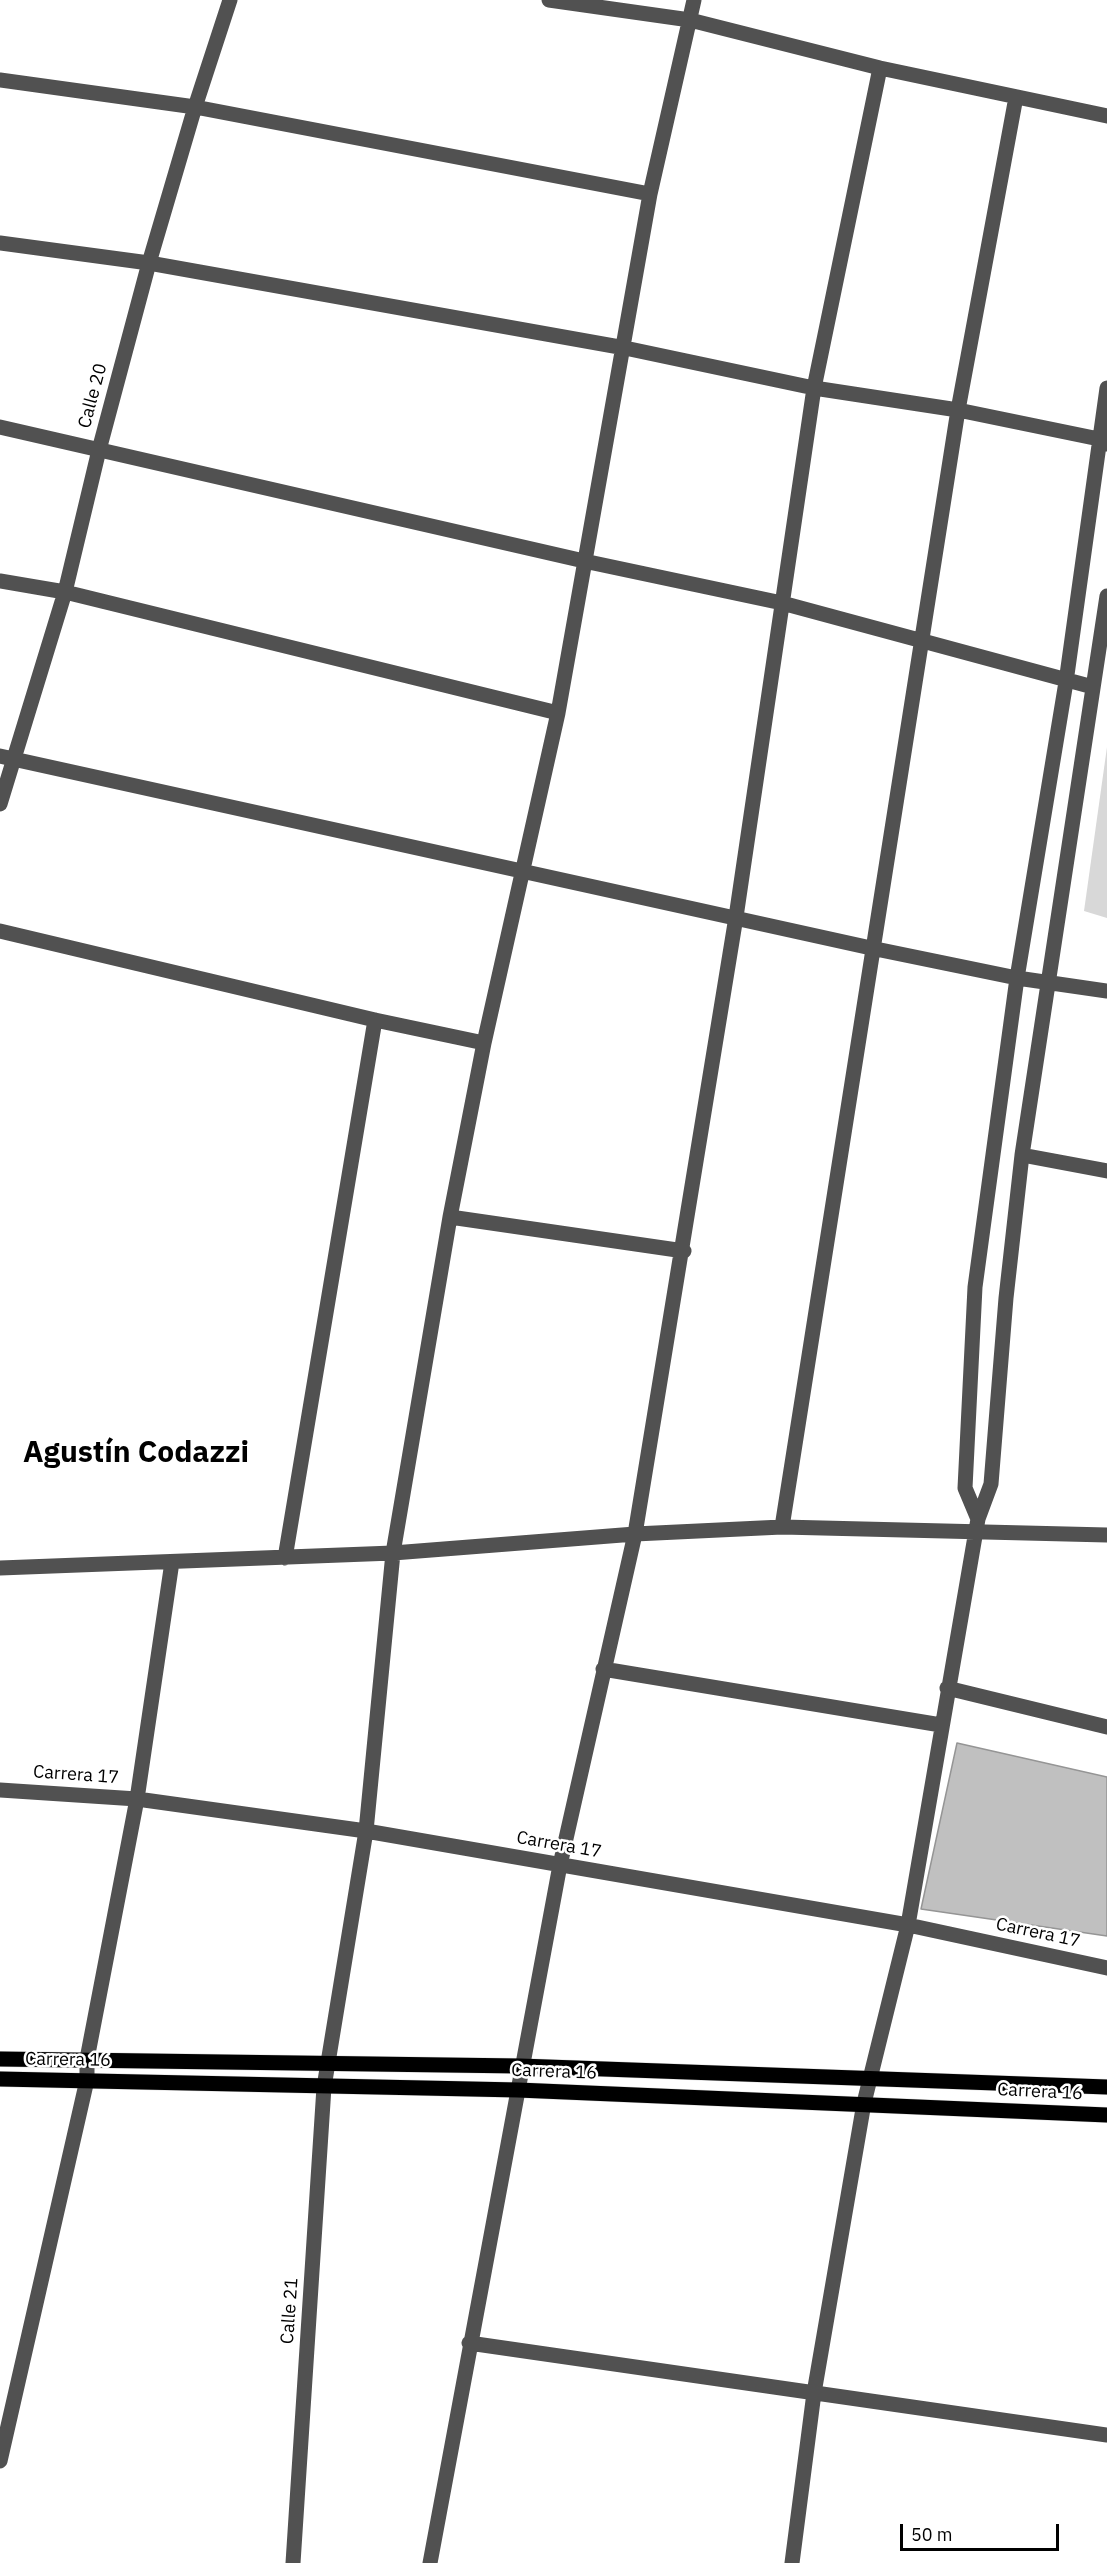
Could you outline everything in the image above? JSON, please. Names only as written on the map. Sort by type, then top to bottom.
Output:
[{"type":"main road","name":"Carrera 16","points":[[0,2059],[520,2066],[870,2081],[1107,2087]]},
{"type":"main road","name":"Carrera 16","points":[[0,2079],[518,2090],[1107,2115]]},
{"type":"street","name":"Calle 20","points":[[0,804],[7,757],[65,592],[99,450],[149,263],[195,107],[230,0]]},
{"type":"street","points":[[549,0],[690,20],[879,68],[1107,116]]},
{"type":"street","name":"Calle 21","points":[[293,2563],[324,2087],[366,1831],[393,1553],[450,1217],[484,1043],[558,713],[584,561],[625,348],[650,194],[694,0]]},
{"type":"street","points":[[430,2563],[469,2343],[518,2090],[520,2066],[560,1865],[635,1534],[684,1251],[814,388],[879,68]]},
{"type":"street","points":[[0,80],[195,107],[650,194]]},
{"type":"street","points":[[782,1527],[872,948],[924,640],[958,410],[1016,97]]},
{"type":"street","points":[[0,243],[149,263],[625,348],[814,388],[958,410],[1103,442]]},
{"type":"street","points":[[977,1526],[965,1488],[975,1287],[1017,978],[1103,442],[1107,388]]},
{"type":"street","points":[[0,427],[584,561],[782,603],[924,640],[1066,682],[1093,687]]},
{"type":"street","points":[[0,581],[65,592],[558,713]]},
{"type":"street","points":[[792,2563],[814,2393],[864,2103],[908,1925],[947,1688],[977,1526],[991,1484],[1006,1298],[1022,1155],[1107,596]]},
{"type":"street","points":[[7,757],[872,948],[1017,978],[1107,991]]},
{"type":"street","points":[[0,931],[375,1020],[484,1043]]},
{"type":"street","points":[[285,1558],[375,1020]]},
{"type":"street","points":[[1022,1155],[1107,1171]]},
{"type":"street","points":[[450,1217],[684,1251]]},
{"type":"street","points":[[0,1568],[393,1553],[635,1534],[782,1527],[977,1526],[1107,1535]]},
{"type":"street","points":[[0,2462],[87,2080],[87,2059],[137,1799],[172,1562]]},
{"type":"street","points":[[603,1669],[941,1725]]},
{"type":"street","points":[[947,1688],[1107,1727]]},
{"type":"street","name":"Carrera 17","points":[[0,1790],[137,1799],[366,1831],[908,1925],[1107,1968]]},
{"type":"street","points":[[469,2343],[1107,2435]]},
{"type":"shaded area","points":[[1107,747],[1107,918],[1084,911]]},
{"type":"building","points":[[957,1743],[1107,1777],[1107,1936],[921,1909]]},
{"type":"district","name":"Agustín Codazzi","points":[[136,1453]]}]
